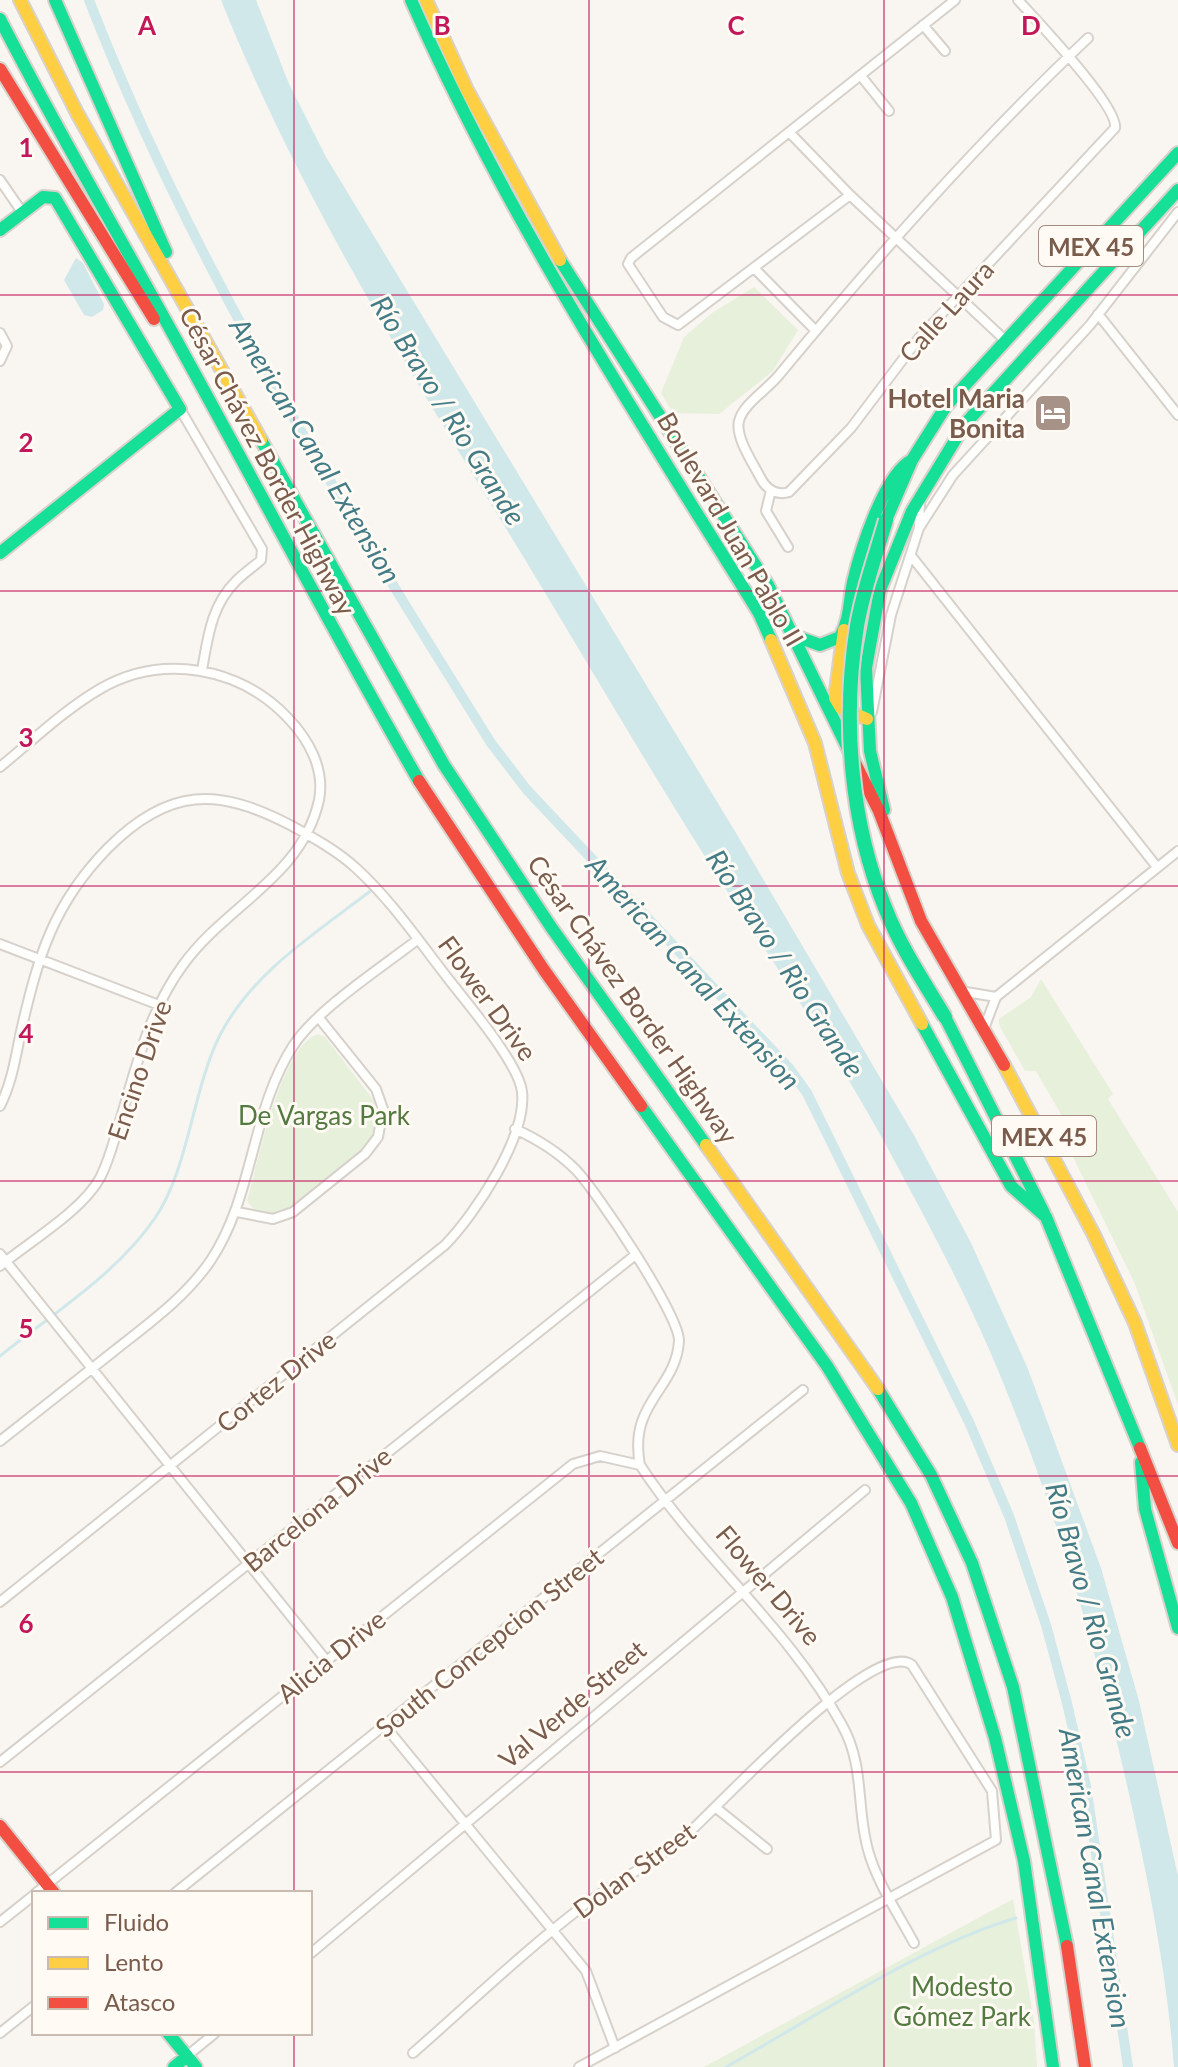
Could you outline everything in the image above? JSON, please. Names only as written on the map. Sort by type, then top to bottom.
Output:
[{"type":"main road","name":"César Chávez Border Highway","points":[[20,0],[77,113],[219,367],[384,661],[486,831],[867,1371],[931,1475],[972,1563],[1013,1687],[1065,1930],[1085,2067]]},
{"type":"main road","points":[[55,0],[111,133],[219,367]]},
{"type":"main road","name":"Boulevard Juan Pablo II","points":[[411,0],[472,129],[549,273],[759,613],[815,743],[848,873],[868,925],[1011,1186],[1046,1217]]},
{"type":"main road","name":"Boulevard Juan Pablo II","points":[[426,0],[467,90],[552,247],[747,551],[792,635],[891,837]]},
{"type":"main road","name":"César Chávez Border Highway","points":[[0,19],[41,101],[341,646],[433,804],[544,970],[827,1366],[911,1503],[952,1597],[995,1738],[1024,1861],[1053,2067]]},
{"type":"main road","points":[[0,69],[139,299],[186,362]]},
{"type":"main road","name":"MEX 45","points":[[1178,153],[946,406],[912,460],[886,520],[856,627],[849,723],[852,764],[879,893],[1046,1217],[1178,1543]]},
{"type":"main road","name":"MEX 45","points":[[1178,190],[965,424],[920,496],[880,590],[866,668],[872,765],[891,837],[921,921],[1042,1131],[1094,1235],[1135,1323],[1178,1445]]},
{"type":"main road","points":[[0,230],[47,195],[55,198],[180,409],[0,553]]},
{"type":"main road","points":[[867,719],[841,708],[835,698],[844,630],[856,571],[879,509],[902,465],[912,460]]},
{"type":"main road","points":[[792,635],[818,647],[830,643],[844,630]]},
{"type":"main road","points":[[1139,1445],[1145,1509],[1178,1628]]},
{"type":"main road","points":[[0,1826],[43,1891]]},
{"type":"main road","points":[[170,2035],[192,2062],[174,2067]]},
{"type":"street","points":[[850,195],[756,270],[678,325],[663,317],[628,264],[631,258],[955,0]]},
{"type":"street","points":[[1018,0],[1068,57]]},
{"type":"street","points":[[923,25],[945,51]]},
{"type":"street","points":[[788,547],[766,511],[771,490],[763,484],[739,431],[740,417],[895,238],[1024,98],[1088,38]]},
{"type":"street","name":"Calle Laura","points":[[771,490],[789,492],[810,472],[851,428],[919,338],[1113,132],[1115,117],[1068,57]]},
{"type":"street","points":[[861,76],[889,111]]},
{"type":"street","points":[[790,133],[850,195],[1005,340]]},
{"type":"street","points":[[0,180],[22,212]]},
{"type":"street","points":[[919,528],[953,475],[1098,314],[1178,212]]},
{"type":"street","points":[[756,270],[814,329]]},
{"type":"street","points":[[1098,314],[1178,415]]},
{"type":"street","points":[[0,333],[7,349],[0,361]]},
{"type":"street","points":[[180,409],[262,549],[261,560],[238,578],[219,603],[209,626],[202,670]]},
{"type":"street","points":[[867,719],[877,697],[891,615],[919,528],[920,496]]},
{"type":"street","points":[[912,557],[1157,867]]},
{"type":"street","points":[[0,767],[82,701],[113,682],[166,669],[202,670],[236,681],[265,697],[306,740],[320,781],[318,804],[307,834]]},
{"type":"street","name":"Flower Drive","points":[[0,1106],[9,1084],[38,959],[51,927],[76,884],[127,830],[160,808],[186,799],[225,799],[264,812],[307,834],[356,868],[481,1021],[519,1080],[522,1105],[515,1129]]},
{"type":"street","name":"Encino Drive","points":[[2,1260],[82,1200],[99,1179],[159,1005],[197,946],[222,919],[280,873],[307,834]]},
{"type":"street","points":[[983,1031],[996,997],[1178,851]]},
{"type":"street","points":[[0,1441],[194,1282],[222,1242],[237,1212],[276,1080],[294,1045],[319,1018],[417,940]]},
{"type":"street","points":[[0,944],[159,1005]]},
{"type":"street","points":[[956,986],[976,996],[996,997]]},
{"type":"street","points":[[237,1212],[273,1219],[293,1212],[365,1154],[378,1137],[383,1116],[376,1089],[319,1018]]},
{"type":"street","points":[[515,1129],[540,1142],[575,1169],[674,1319],[679,1340],[674,1361],[641,1418],[636,1438],[640,1465]]},
{"type":"street","name":"Cortez Drive","points":[[0,1602],[445,1245],[486,1194],[515,1129]]},
{"type":"street","name":"Barcelona Drive","points":[[0,1762],[634,1256]]},
{"type":"street","points":[[2,1260],[326,1660]]},
{"type":"street","name":"South Concepcion Street","points":[[178,1891],[803,1390]]},
{"type":"street","name":"Alicia Drive","points":[[43,1891],[573,1464],[600,1456],[640,1465]]},
{"type":"street","name":"Flower Drive","points":[[640,1465],[800,1658],[828,1702],[854,1751],[869,1852],[914,1943]]},
{"type":"street","name":"Val Verde Street","points":[[312,1952],[865,1490]]},
{"type":"street","name":"Dolan Street","points":[[413,2053],[601,1893],[682,1839],[775,1747],[828,1702],[900,1659],[912,1665],[981,1769],[996,1809],[998,1834],[992,1845],[890,1898]]},
{"type":"street","points":[[385,1726],[555,1930],[596,1990],[615,2048]]},
{"type":"street","points":[[715,1807],[767,1849]]},
{"type":"street","points":[[579,2067],[890,1898]]},
{"type":"street","name":"Alicia Drive","points":[[0,1922],[32,1899]]},
{"type":"street","points":[[0,2033],[32,2008]]},
{"type":"street","points":[[192,2062],[213,2035]]},
{"type":"green space","points":[[754,287],[798,330],[773,371],[719,414],[673,413],[661,393],[684,337],[712,313]]},
{"type":"green space","points":[[1041,979],[1113,1094],[1108,1099],[1178,1212],[1178,1405],[1135,1284],[1057,1124],[1062,1116],[1036,1071],[1025,1071],[999,1025],[999,1019],[1031,997]]},
{"type":"green space","name":"De Vargas Park","points":[[318,1034],[325,1037],[375,1102],[373,1134],[364,1148],[289,1210],[278,1214],[257,1213],[247,1201],[272,1108],[292,1060],[304,1043]]},
{"type":"green space","name":"Modesto Gómez Park","points":[[1013,1899],[1034,2021],[1037,2067],[704,2067]]},
{"type":"water","name":"Río Bravo / Rio Grande","points":[[221,0],[256,0],[289,84],[326,157],[736,833],[915,1137],[971,1243],[1028,1369],[1101,1568],[1139,1701],[1178,1876],[1178,2067],[1174,2067],[1162,1963],[1143,1862],[1117,1740],[1089,1634],[1039,1477],[974,1317],[917,1203],[845,1075],[660,785],[396,347],[285,143]]},
{"type":"water","points":[[76,258],[83,263],[104,304],[103,310],[92,317],[84,315],[64,280]]},
{"type":"waterway","name":"American Canal Extension","points":[[89,0],[129,98],[174,194],[272,381],[491,743],[527,790],[789,1068],[807,1093],[969,1422],[1009,1516],[1046,1625],[1086,1786],[1128,2067]]},
{"type":"waterway","points":[[0,1356],[103,1275],[140,1238],[166,1199],[183,1153],[211,1056],[234,1012],[250,991],[289,954],[373,889]]},
{"type":"waterway","points":[[726,2067],[905,1965],[942,1946],[1016,1918]]},
{"type":"traffic: fast","points":[[55,0],[166,252]]},
{"type":"traffic: fast","points":[[411,0],[448,80],[530,236],[619,388],[759,613],[771,640]]},
{"type":"traffic: fast","points":[[0,19],[419,781]]},
{"type":"traffic: fast","points":[[886,520],[912,460],[946,406],[1178,153]]},
{"type":"traffic: fast","points":[[884,810],[870,751],[866,668],[880,590],[912,511],[965,424],[1178,190]]},
{"type":"traffic: fast","points":[[0,230],[43,197],[55,198],[180,409],[0,553]]},
{"type":"traffic: fast","points":[[560,260],[768,585],[856,765]]},
{"type":"traffic: fast","points":[[261,440],[444,765],[551,927],[706,1145]]},
{"type":"traffic: fast","points":[[792,635],[820,645],[840,637],[867,534],[892,481],[912,460]]},
{"type":"traffic: fast","points":[[886,520],[866,586],[852,661],[852,770],[864,842],[886,910],[945,1017]]},
{"type":"traffic: fast","points":[[945,1017],[1044,1213]]},
{"type":"traffic: fast","points":[[922,1024],[1011,1186],[1046,1217],[1140,1448]]},
{"type":"traffic: fast","points":[[641,1106],[827,1366],[911,1503],[952,1597],[995,1738],[1024,1861],[1053,2067]]},
{"type":"traffic: fast","points":[[878,1389],[931,1475],[972,1563],[1013,1687],[1067,1946]]},
{"type":"traffic: fast","points":[[1141,1462],[1145,1509],[1178,1628]]},
{"type":"traffic: fast","points":[[170,2035],[196,2067]]},
{"type":"traffic: fast","points":[[174,2067],[187,2056]]},
{"type":"traffic: slow","points":[[20,0],[77,113],[261,440]]},
{"type":"traffic: slow","points":[[426,0],[467,90],[560,260]]},
{"type":"traffic: slow","points":[[844,630],[835,698],[841,708],[867,719]]},
{"type":"traffic: slow","points":[[771,640],[815,743],[848,873],[868,925],[922,1024]]},
{"type":"traffic: slow","points":[[1004,1065],[1094,1235],[1135,1323],[1178,1445]]},
{"type":"traffic: slow","points":[[706,1145],[878,1389]]},
{"type":"traffic: jam","points":[[0,69],[154,319]]},
{"type":"traffic: jam","points":[[856,765],[879,811],[921,921],[1004,1065]]},
{"type":"traffic: jam","points":[[419,781],[544,970],[641,1106]]},
{"type":"traffic: jam","points":[[1140,1448],[1178,1543]]},
{"type":"traffic: jam","points":[[0,1826],[52,1891]]},
{"type":"traffic: jam","points":[[1067,1946],[1085,2067]]},
{"type":"place","name":"Hotel Maria Bonita","points":[[1053,413]]}]
